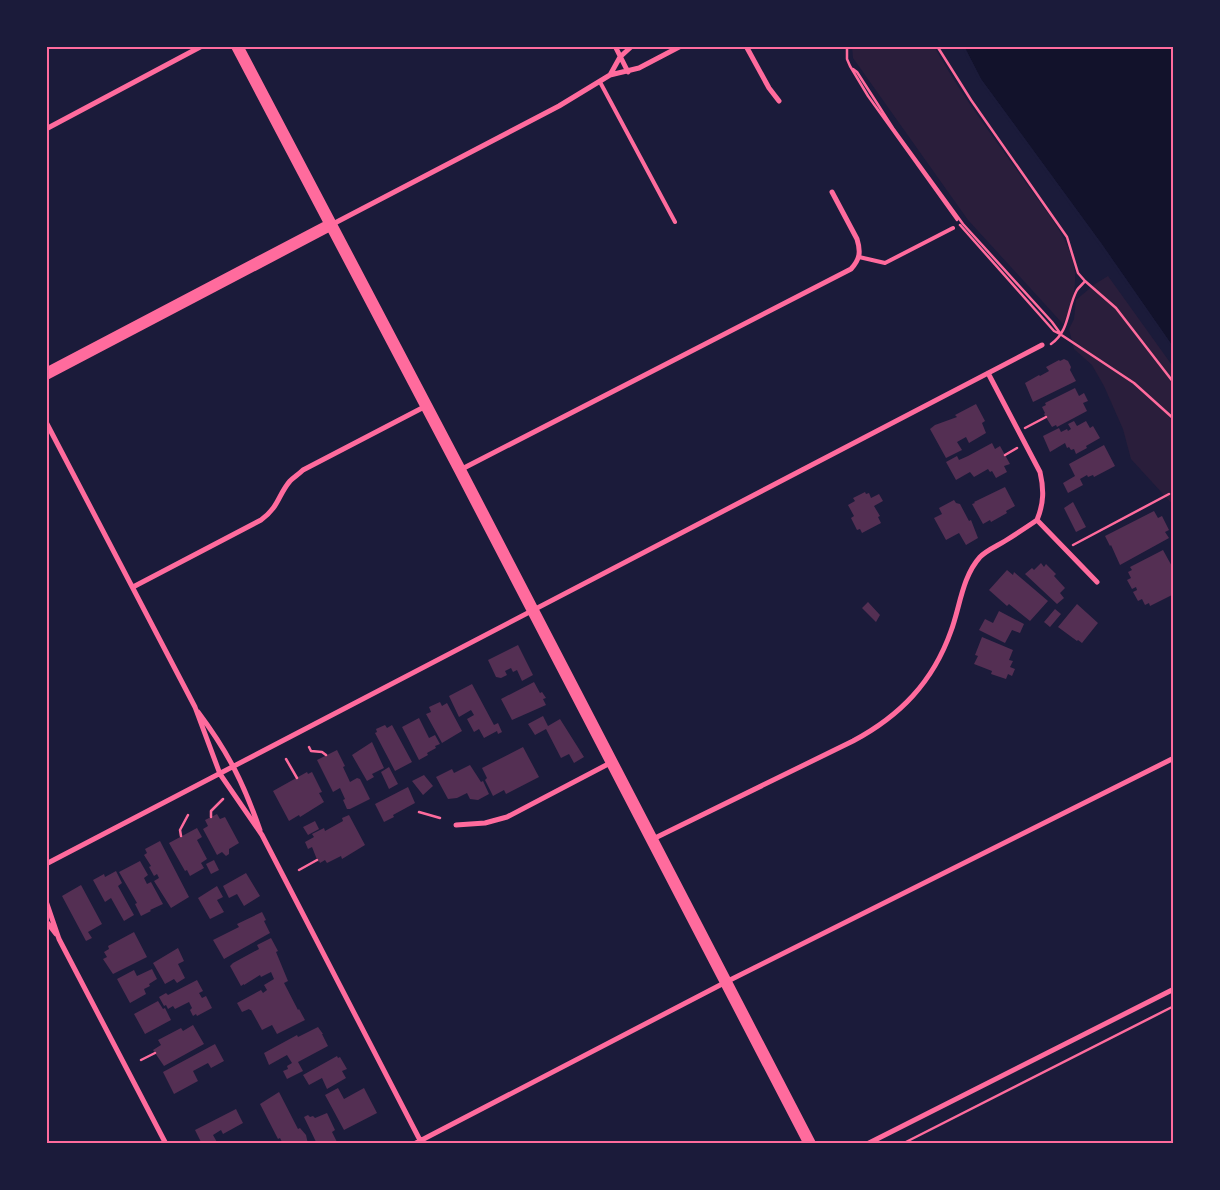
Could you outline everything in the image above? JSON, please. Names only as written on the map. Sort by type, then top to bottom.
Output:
[{"type":"main road","points":[[237,46],[460,470],[810,1144]]},
{"type":"main road","points":[[46,374],[330,225]]},
{"type":"street","points":[[46,129],[202,46]]},
{"type":"street","points":[[615,46],[628,72]]},
{"type":"street","points":[[610,75],[620,57],[632,46]]},
{"type":"street","points":[[330,225],[559,106],[610,75],[628,72],[681,46]]},
{"type":"street","points":[[746,46],[768,88],[780,101]]},
{"type":"street","points":[[460,470],[850,269],[859,257],[860,248],[832,192]]},
{"type":"street","points":[[46,864],[1042,345]]},
{"type":"street","points":[[652,839],[853,742],[874,730],[899,710],[920,689],[937,664],[951,631],[971,570],[986,552],[1037,520],[1043,498],[1040,472],[988,373]]},
{"type":"street","points":[[133,586],[261,520],[270,514],[289,482],[303,470],[426,406]]},
{"type":"street","points":[[46,422],[195,707],[220,774],[262,835],[421,1142]]},
{"type":"street","points":[[1037,520],[1097,582]]},
{"type":"street","points":[[195,707],[220,742],[234,766],[247,794],[262,835]]},
{"type":"street","points":[[414,1144],[726,982],[1174,758]]},
{"type":"street","points":[[456,825],[485,823],[507,817],[612,762]]},
{"type":"street","points":[[46,901],[59,939]]},
{"type":"street","points":[[46,921],[59,939],[166,1144]]},
{"type":"street","points":[[867,1144],[1174,989]]},
{"type":"lane","points":[[600,82],[675,222]]},
{"type":"lane","points":[[859,257],[885,263],[953,228]]},
{"type":"path","points":[[846,46],[850,66],[857,72],[893,128],[964,224],[1052,322],[1060,334],[1134,383],[1174,419]]},
{"type":"path","points":[[937,46],[971,100],[1067,237],[1078,274],[1116,308],[1174,383]]},
{"type":"path","points":[[1042,345],[1050,344],[1060,334],[1068,322],[1077,290],[1085,281]]},
{"type":"path","points":[[1019,431],[1046,417]]},
{"type":"path","points":[[1005,455],[1025,444]]},
{"type":"path","points":[[1065,549],[1169,494]]},
{"type":"path","points":[[309,747],[311,751],[322,752],[326,755]]},
{"type":"path","points":[[286,759],[297,778]]},
{"type":"path","points":[[211,816],[211,811],[223,799]]},
{"type":"path","points":[[419,812],[440,818]]},
{"type":"path","points":[[181,836],[180,830],[188,815]]},
{"type":"path","points":[[299,870],[317,860]]},
{"type":"path","points":[[902,1144],[1174,1006]]},
{"type":"path","points":[[141,1060],[155,1053]]},
{"type":"shaded area","points":[[852,46],[934,46],[967,100],[1064,238],[1073,261],[1075,286],[1071,306],[1063,324],[968,220],[853,58]]},
{"type":"shaded area","points":[[964,46],[1174,46],[1174,348],[1101,243],[981,79]]},
{"type":"shaded area","points":[[1108,276],[1174,368],[1174,506],[1131,459],[1123,429],[1104,386],[1092,365],[1074,349],[1069,329],[1074,319],[1076,300]]},
{"type":"pier","points":[[961,46],[964,46],[981,79],[1101,243],[1174,348],[1174,351],[979,80]]},
{"type":"building","points":[[1064,359],[1068,361],[1076,381],[1033,402],[1025,383],[1049,371],[1046,367]]},
{"type":"building","points":[[1075,388],[1079,396],[1084,393],[1088,401],[1083,403],[1087,411],[1057,427],[1056,425],[1052,427],[1042,407],[1046,405],[1045,403]]},
{"type":"building","points":[[976,404],[985,421],[982,423],[986,433],[969,443],[966,437],[957,442],[962,450],[946,458],[930,429],[935,425],[957,417],[955,415]]},
{"type":"building","points":[[1074,421],[1077,426],[1086,421],[1090,428],[1093,426],[1100,438],[1076,454],[1074,449],[1067,448],[1065,443],[1050,452],[1043,436],[1059,428],[1061,432],[1067,429],[1068,431],[1071,429],[1068,424]]},
{"type":"building","points":[[992,443],[995,449],[1000,446],[1010,464],[1004,466],[1007,472],[996,478],[992,471],[990,472],[988,469],[974,477],[970,472],[956,480],[946,462],[957,456],[959,460]]},
{"type":"building","points":[[1104,445],[1115,466],[1094,477],[1093,475],[1088,477],[1087,475],[1080,479],[1083,485],[1068,493],[1063,483],[1075,476],[1069,464]]},
{"type":"building","points":[[1005,487],[1015,506],[991,522],[990,520],[983,524],[972,504]]},
{"type":"building","points":[[865,492],[866,494],[869,493],[871,498],[879,494],[883,501],[874,506],[880,516],[878,517],[881,523],[862,533],[860,529],[857,530],[851,518],[854,516],[848,505],[855,501],[853,498]]},
{"type":"building","points":[[954,500],[960,504],[969,521],[971,520],[978,538],[966,545],[959,533],[946,540],[934,518],[942,514],[939,508]]},
{"type":"building","points":[[1073,502],[1086,527],[1076,532],[1064,508]]},
{"type":"building","points":[[1154,511],[1158,518],[1162,516],[1169,530],[1165,532],[1169,538],[1120,565],[1105,536]]},
{"type":"building","points":[[1163,550],[1174,570],[1174,594],[1150,606],[1149,603],[1145,605],[1142,599],[1138,601],[1133,592],[1137,590],[1136,587],[1132,589],[1127,580],[1131,578],[1128,572],[1132,570],[1130,567]]},
{"type":"building","points":[[1041,563],[1044,567],[1046,564],[1056,574],[1054,576],[1065,588],[1060,593],[1064,598],[1057,604],[1025,574],[1032,568],[1034,570]]},
{"type":"building","points":[[1007,570],[1013,575],[1014,572],[1048,601],[1030,621],[1009,604],[1007,606],[989,590]]},
{"type":"building","points":[[868,602],[880,615],[876,622],[862,608]]},
{"type":"building","points":[[1077,604],[1098,623],[1082,643],[1058,627]]},
{"type":"building","points":[[1055,609],[1061,614],[1050,627],[1044,622]]},
{"type":"building","points":[[999,611],[1024,624],[1020,633],[1012,630],[1005,643],[979,630],[985,619],[993,623]]},
{"type":"building","points":[[982,637],[1013,650],[1009,660],[1013,661],[1010,667],[1015,669],[1012,676],[1008,674],[1006,679],[991,674],[992,671],[974,664],[978,656],[975,655]]},
{"type":"building","points":[[518,645],[533,675],[522,681],[517,670],[513,672],[511,668],[505,671],[507,675],[501,678],[496,677],[488,660]]},
{"type":"building","points":[[534,682],[540,693],[542,692],[546,698],[543,699],[546,705],[512,720],[501,699]]},
{"type":"building","points":[[472,684],[494,725],[498,723],[502,732],[498,734],[497,731],[484,738],[479,729],[474,732],[467,719],[474,715],[471,710],[459,717],[449,696]]},
{"type":"building","points":[[440,702],[442,706],[447,703],[462,731],[442,743],[426,714],[431,712],[429,707]]},
{"type":"building","points":[[543,716],[548,726],[560,719],[584,757],[574,763],[569,754],[561,758],[546,729],[535,735],[528,724]]},
{"type":"building","points":[[419,718],[429,738],[435,735],[440,744],[419,760],[402,727]]},
{"type":"building","points":[[385,725],[387,728],[392,725],[412,762],[395,771],[375,733],[377,732],[376,729]]},
{"type":"building","points":[[372,742],[384,768],[372,774],[374,777],[367,781],[352,755]]},
{"type":"building","points":[[523,747],[539,777],[506,794],[504,790],[493,796],[485,780],[487,778],[482,768]]},
{"type":"building","points":[[337,750],[350,782],[357,778],[360,779],[370,799],[350,809],[347,809],[340,788],[333,792],[317,760]]},
{"type":"building","points":[[470,765],[481,782],[483,781],[489,794],[478,800],[470,799],[467,793],[457,798],[448,799],[436,777],[452,769],[454,773]]},
{"type":"building","points":[[389,767],[398,784],[389,789],[381,772]]},
{"type":"building","points":[[307,772],[308,774],[312,772],[322,792],[319,793],[324,802],[300,817],[299,815],[289,821],[273,791]]},
{"type":"building","points":[[424,775],[433,786],[423,795],[412,781]]},
{"type":"building","points":[[408,787],[415,803],[384,822],[375,804]]},
{"type":"building","points":[[217,814],[220,819],[225,817],[239,843],[229,849],[229,854],[226,856],[222,852],[217,855],[203,829],[208,826],[205,820]]},
{"type":"building","points":[[349,815],[365,845],[342,859],[341,856],[327,863],[325,860],[320,863],[318,862],[312,847],[308,849],[305,842],[314,837],[312,834],[324,828],[325,831],[343,821],[342,818]]},
{"type":"building","points":[[315,821],[319,829],[308,835],[303,827]]},
{"type":"building","points":[[197,828],[202,837],[197,840],[207,859],[201,863],[204,868],[190,876],[187,870],[185,871],[169,843]]},
{"type":"building","points":[[160,841],[189,897],[171,908],[154,881],[159,878],[157,874],[154,876],[149,867],[151,866],[144,855],[147,853],[145,849]]},
{"type":"building","points":[[214,860],[219,870],[211,874],[206,864]]},
{"type":"building","points":[[140,861],[148,875],[144,878],[147,884],[151,882],[163,904],[141,916],[135,904],[137,903],[119,872]]},
{"type":"building","points":[[116,871],[122,883],[118,886],[134,915],[124,921],[111,898],[105,902],[93,880],[104,874],[105,877]]},
{"type":"building","points":[[246,873],[260,896],[244,906],[237,894],[229,898],[223,886]]},
{"type":"building","points":[[81,885],[102,924],[88,932],[92,938],[86,941],[62,896]]},
{"type":"building","points":[[217,886],[223,897],[217,900],[224,912],[210,919],[198,898]]},
{"type":"building","points":[[262,912],[270,933],[224,959],[213,940],[239,927],[237,924]]},
{"type":"building","points":[[134,932],[147,957],[113,974],[103,959],[107,957],[104,952],[109,949],[108,946]]},
{"type":"building","points":[[271,938],[278,951],[276,952],[288,981],[284,983],[305,1020],[277,1034],[272,1025],[262,1030],[251,1010],[242,1012],[237,1003],[261,990],[263,993],[267,990],[264,985],[274,979],[271,972],[261,977],[260,975],[241,986],[230,966],[259,949],[257,945]]},
{"type":"building","points":[[178,948],[184,961],[178,964],[185,978],[177,983],[174,979],[165,984],[153,963]]},
{"type":"building","points":[[152,969],[157,979],[144,989],[146,994],[130,1003],[117,979],[134,970],[137,976]]},
{"type":"building","points":[[197,980],[203,991],[199,993],[202,998],[206,996],[212,1008],[197,1016],[196,1014],[193,1016],[189,1002],[175,1009],[173,1006],[168,1009],[166,1005],[164,1006],[159,997],[166,993],[168,995]]},
{"type":"building","points":[[158,1001],[163,1009],[165,1008],[171,1020],[145,1034],[134,1014]]},
{"type":"building","points":[[193,1025],[204,1044],[164,1066],[153,1050],[161,1045],[158,1040],[181,1028],[183,1031]]},
{"type":"building","points":[[318,1027],[328,1046],[298,1062],[303,1071],[287,1079],[283,1071],[288,1069],[287,1066],[292,1063],[287,1055],[269,1065],[264,1053],[297,1035],[298,1037]]},
{"type":"building","points":[[215,1044],[224,1061],[211,1068],[208,1063],[193,1071],[198,1081],[174,1094],[163,1072]]},
{"type":"building","points":[[337,1056],[338,1058],[340,1057],[347,1069],[342,1071],[346,1078],[327,1089],[322,1078],[309,1085],[303,1075]]},
{"type":"building","points":[[338,1088],[344,1099],[364,1088],[377,1113],[344,1130],[325,1095]]},
{"type":"building","points":[[279,1092],[298,1129],[300,1128],[306,1135],[308,1144],[278,1144],[282,1142],[280,1138],[278,1139],[260,1104]]},
{"type":"building","points":[[236,1109],[243,1123],[223,1134],[221,1130],[213,1135],[218,1144],[202,1144],[195,1130]]},
{"type":"building","points":[[327,1113],[335,1130],[332,1132],[338,1144],[317,1144],[304,1117],[308,1115],[315,1118]]}]
